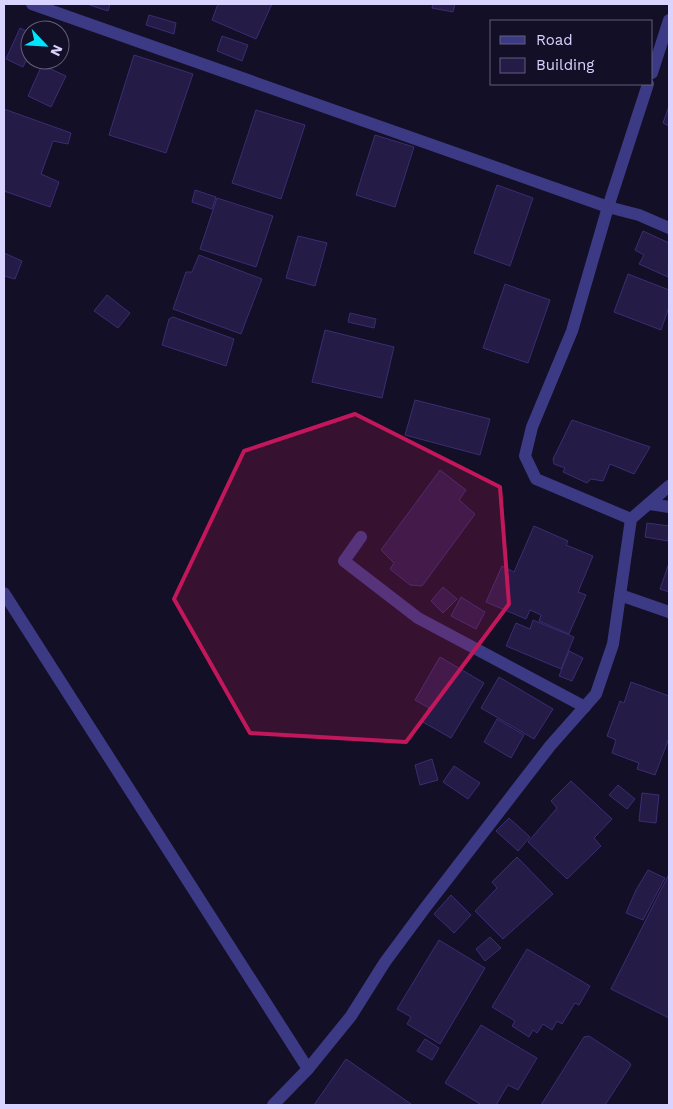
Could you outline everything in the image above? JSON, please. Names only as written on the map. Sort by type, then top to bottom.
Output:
[{"type":"street","points":[[32,4],[608,207],[638,215],[669,228]]},
{"type":"street","points":[[653,72],[664,57],[669,20]]},
{"type":"street","points":[[631,518],[536,478],[525,456],[532,427],[572,332],[608,207],[648,85]]},
{"type":"street","points":[[272,1105],[308,1069],[351,1016],[385,962],[425,908],[550,746],[596,694],[612,644],[631,518],[650,504],[669,486]]},
{"type":"street","points":[[650,504],[669,507]]},
{"type":"street","points":[[361,537],[344,560],[418,618],[585,707]]},
{"type":"street","points":[[4,593],[308,1069]]},
{"type":"street","points":[[620,595],[669,612]]},
{"type":"highlighted area","points":[[355,414],[500,487],[509,604],[406,742],[250,733],[174,599],[244,451]]},
{"type":"building","points":[[87,4],[110,4],[108,11]]},
{"type":"building","points":[[218,4],[272,4],[256,39],[212,20]]},
{"type":"building","points":[[433,4],[455,4],[453,12],[432,8]]},
{"type":"building","points":[[149,15],[176,23],[174,34],[146,25]]},
{"type":"building","points":[[20,28],[20,66],[6,59]]},
{"type":"building","points":[[222,36],[248,45],[242,61],[217,51]]},
{"type":"building","points":[[134,55],[193,74],[166,153],[109,135]]},
{"type":"building","points":[[40,70],[53,70],[66,76],[51,107],[28,96]]},
{"type":"building","points":[[669,106],[669,126],[663,123]]},
{"type":"building","points":[[4,109],[71,133],[68,144],[53,141],[41,174],[59,182],[50,207],[4,191]]},
{"type":"building","points":[[256,110],[305,125],[281,199],[232,183]]},
{"type":"building","points":[[375,135],[414,147],[395,207],[356,195]]},
{"type":"building","points":[[497,185],[533,198],[510,266],[474,253]]},
{"type":"building","points":[[195,190],[216,197],[212,209],[192,202]]},
{"type":"building","points":[[217,198],[273,216],[256,267],[200,249]]},
{"type":"building","points":[[643,231],[669,243],[668,277],[639,264],[644,255],[635,250]]},
{"type":"building","points":[[298,236],[327,243],[315,286],[286,278]]},
{"type":"building","points":[[4,253],[22,261],[15,279],[4,276]]},
{"type":"building","points":[[199,255],[262,279],[241,334],[173,309],[186,272],[192,272]]},
{"type":"building","points":[[628,274],[669,290],[669,307],[661,330],[614,312]]},
{"type":"building","points":[[505,284],[550,300],[528,363],[483,348]]},
{"type":"building","points":[[107,295],[130,313],[118,328],[94,311]]},
{"type":"building","points":[[350,313],[376,319],[374,328],[348,322]]},
{"type":"building","points":[[173,317],[234,339],[226,366],[162,345],[169,319]]},
{"type":"building","points":[[325,330],[394,347],[382,398],[312,382]]},
{"type":"building","points":[[415,400],[490,419],[480,455],[405,435]]},
{"type":"building","points":[[572,420],[650,447],[634,474],[610,464],[603,481],[591,479],[587,483],[563,472],[565,468],[554,464],[553,459]]},
{"type":"building","points":[[440,470],[466,490],[459,500],[475,514],[422,586],[410,585],[390,569],[394,563],[381,550]]},
{"type":"building","points":[[647,523],[669,526],[668,541],[645,537]]},
{"type":"building","points":[[534,526],[568,541],[566,545],[593,556],[578,592],[586,595],[569,634],[539,621],[541,615],[530,610],[526,619],[486,602],[502,566],[514,572]]},
{"type":"building","points":[[669,563],[669,592],[660,589]]},
{"type":"building","points":[[443,587],[457,599],[443,613],[431,601]]},
{"type":"building","points":[[461,597],[485,612],[476,629],[451,616]]},
{"type":"building","points":[[533,620],[574,637],[561,669],[506,646],[516,623],[530,629]]},
{"type":"building","points":[[569,651],[583,658],[572,681],[559,676]]},
{"type":"building","points":[[440,657],[484,683],[451,738],[421,721],[429,708],[415,700]]},
{"type":"building","points":[[499,677],[553,709],[534,739],[481,708]]},
{"type":"building","points":[[631,682],[669,696],[669,738],[655,775],[637,769],[639,763],[612,753],[616,740],[607,736],[620,701],[624,703]]},
{"type":"building","points":[[497,719],[524,735],[511,758],[484,742]]},
{"type":"building","points":[[432,759],[438,780],[420,785],[415,765]]},
{"type":"building","points":[[454,766],[480,783],[468,799],[443,782]]},
{"type":"building","points":[[571,781],[612,819],[594,838],[601,846],[567,879],[528,842],[557,808],[551,801]]},
{"type":"building","points":[[618,785],[635,799],[627,809],[609,795]]},
{"type":"building","points":[[642,793],[659,795],[656,823],[639,821]]},
{"type":"building","points":[[509,818],[530,837],[518,851],[496,831]]},
{"type":"building","points":[[517,857],[553,894],[503,939],[475,911],[497,888],[492,882]]},
{"type":"building","points":[[648,870],[665,878],[643,920],[626,913],[636,890]]},
{"type":"building","points":[[669,874],[669,1018],[611,989]]},
{"type":"building","points":[[451,895],[471,915],[454,933],[434,914]]},
{"type":"building","points":[[490,937],[501,948],[485,961],[476,949]]},
{"type":"building","points":[[439,940],[485,968],[440,1044],[407,1024],[411,1017],[397,1009]]},
{"type":"building","points":[[527,949],[590,986],[579,1005],[575,1003],[562,1024],[557,1021],[552,1030],[543,1024],[537,1033],[533,1030],[529,1037],[512,1026],[515,1021],[492,1007]]},
{"type":"building","points":[[481,1025],[537,1058],[518,1090],[508,1085],[496,1105],[482,1105],[445,1083]]},
{"type":"building","points":[[589,1036],[631,1065],[605,1105],[541,1105],[584,1037]]},
{"type":"building","points":[[425,1039],[439,1048],[432,1060],[417,1051]]},
{"type":"building","points":[[346,1059],[411,1104],[314,1105]]}]
